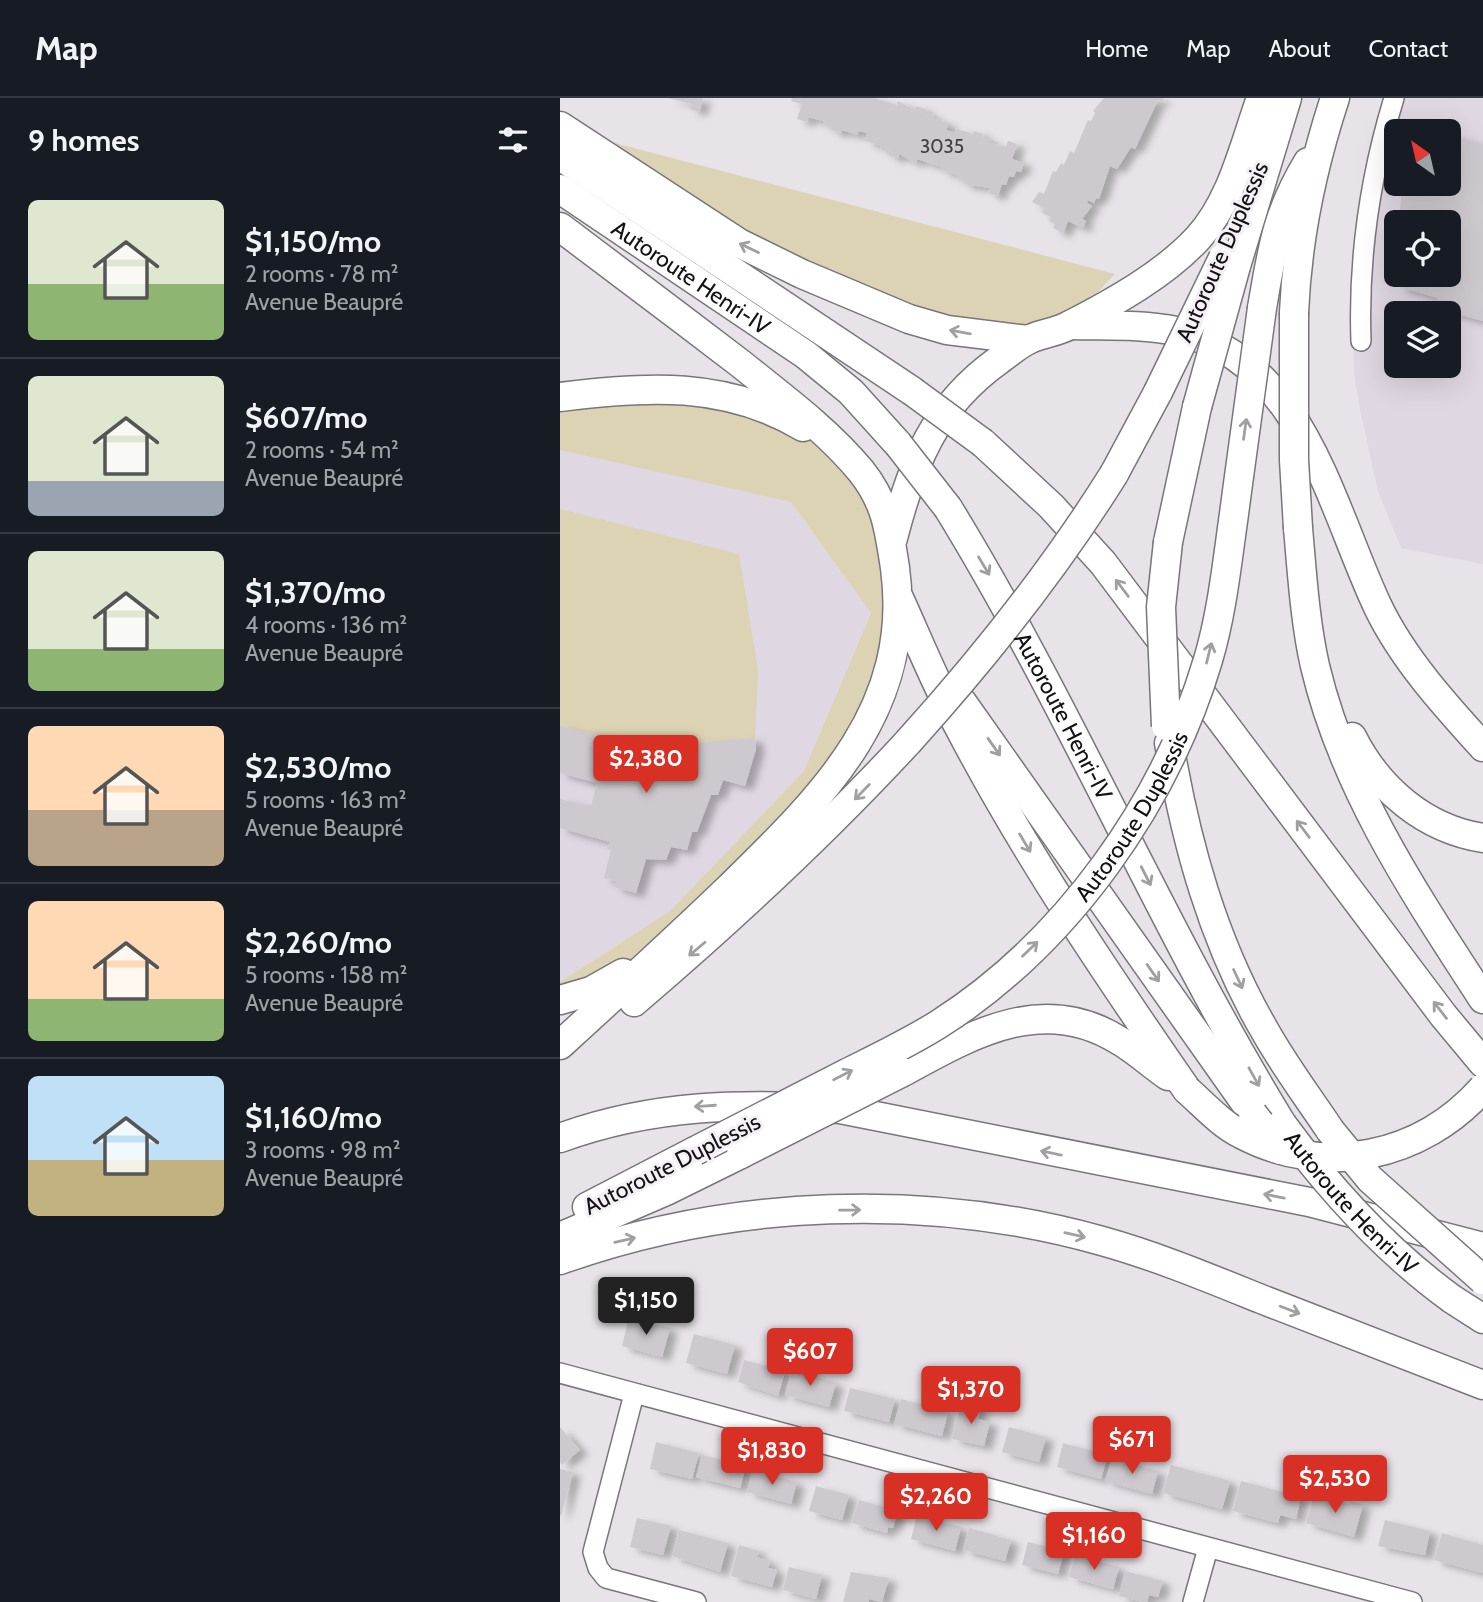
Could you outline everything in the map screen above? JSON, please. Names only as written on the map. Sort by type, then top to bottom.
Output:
[{"type":"highway","points":[[891,543],[908,482],[925,442],[953,401],[979,374],[1028,340],[1070,325],[1168,264],[1199,237],[1217,212],[1228,189],[1261,98]]},
{"type":"highway","name":"Autoroute Duplessis","points":[[560,1065],[712,936],[809,845],[908,742],[972,670],[1035,589],[1114,474],[1229,262],[1287,98]]},
{"type":"highway","points":[[1335,98],[1322,138],[1305,211],[1296,272],[1294,313],[1294,460],[1298,528],[1315,665],[1335,731],[1377,827],[1483,999]]},
{"type":"highway","points":[[560,126],[739,243],[802,274],[909,319],[947,330],[1028,340]]},
{"type":"highway","name":"Autoroute Duplessis","points":[[560,1222],[904,1044],[975,998],[1032,948],[1084,892],[1126,835],[1151,794],[1182,730],[1209,657],[1225,573],[1262,307],[1274,241],[1287,197],[1322,138]]},
{"type":"highway","name":"Autoroute Henri-IV","points":[[560,156],[912,391],[983,443],[1051,506],[1103,563],[1443,1015],[1483,1063]]},
{"type":"highway","name":"Autoroute Henri-IV","points":[[560,189],[806,355],[851,393],[898,444],[948,508],[998,588],[1175,931],[1282,1124],[1317,1172],[1365,1224],[1423,1278],[1483,1319]]},
{"type":"highway","points":[[560,227],[793,405],[861,471],[888,517],[899,597],[959,727],[1084,940],[1187,1090]]},
{"type":"highway","points":[[1229,262],[1168,542],[1161,607],[1166,726],[1182,818],[1214,922],[1239,981],[1265,1031],[1330,1130],[1370,1180],[1483,1280]]},
{"type":"highway","points":[[1070,325],[1177,331],[1223,348],[1250,367],[1279,398],[1317,461],[1380,610],[1433,690],[1483,747]]},
{"type":"highway","points":[[560,397],[636,388],[708,393],[790,419],[833,444]]},
{"type":"highway","points":[[560,1045],[684,932],[811,807],[856,747],[878,698],[891,659],[899,597]]},
{"type":"highway","points":[[1307,606],[1342,719],[1361,754],[1382,783],[1408,806],[1437,824],[1483,838]]},
{"type":"highway","points":[[924,653],[968,710],[1252,1114],[1309,1186],[1370,1246],[1392,1263],[1423,1278]]},
{"type":"highway","points":[[560,1000],[603,986],[684,932]]},
{"type":"highway","points":[[560,1237],[666,1192],[980,1031],[1032,1020],[1073,1021],[1119,1040],[1187,1090],[1238,1133],[1273,1150],[1300,1156],[1335,1158],[1378,1155],[1413,1142],[1450,1121],[1483,1088]]},
{"type":"highway","points":[[560,1138],[619,1119],[676,1108],[760,1104],[839,1109],[1308,1202],[1483,1247]]},
{"type":"highway","points":[[560,1260],[599,1246],[686,1226],[767,1214],[851,1209],[921,1211],[1026,1223],[1102,1241],[1177,1266],[1483,1385]]},
{"type":"street","points":[[1361,341],[1360,289],[1364,233],[1376,162],[1394,98]]},
{"type":"street","points":[[560,1373],[1387,1599],[1412,1602]]},
{"type":"street","points":[[634,1394],[593,1552],[598,1568],[606,1578],[695,1602]]},
{"type":"street","points":[[1194,1602],[1208,1548]]},
{"type":"shaded area","points":[[1398,98],[1483,98],[1483,564],[1401,548],[1378,491],[1354,374],[1352,296],[1384,158],[1384,196],[1461,196],[1461,119],[1393,119]]},
{"type":"shaded area","points":[[565,130],[1115,274],[1093,297],[1078,307],[1004,336],[802,274]]},
{"type":"shaded area","points":[[636,388],[790,419],[861,471],[899,598],[856,747],[628,970],[560,1000],[560,982],[670,911],[804,771],[871,613],[791,502],[560,450],[560,397]]},
{"type":"shaded area","points":[[560,450],[791,502],[871,613],[804,771],[670,911],[560,982]]},
{"type":"shaded area","points":[[560,509],[739,554],[758,671],[755,738],[702,742],[702,746],[684,740],[683,745],[666,741],[662,752],[560,726]]},
{"type":"building","points":[[667,98],[703,98],[699,112],[690,109],[692,104]]},
{"type":"building","points":[[792,98],[874,98],[897,105],[898,101],[915,110],[916,106],[926,109],[925,113],[934,115],[933,118],[949,123],[946,130],[956,133],[957,129],[973,134],[974,131],[991,140],[990,143],[1006,147],[1008,141],[1017,144],[1012,159],[1024,163],[1021,172],[1016,171],[1014,177],[1009,176],[1006,185],[1002,184],[998,196],[988,193],[990,188],[964,184],[965,181],[956,178],[956,175],[941,170],[942,167],[917,159],[916,163],[899,154],[898,158],[888,155],[889,151],[880,149],[881,146],[865,141],[867,133],[859,131],[857,135],[842,130],[841,133],[831,130],[832,127],[823,124],[823,121],[808,117],[807,122],[797,119],[802,104],[791,101]]},
{"type":"building","points":[[1104,98],[1164,98],[1162,102],[1158,100],[1135,149],[1131,147],[1117,169],[1110,166],[1099,199],[1096,198],[1094,203],[1088,200],[1087,203],[1092,206],[1082,219],[1086,221],[1083,228],[1068,221],[1063,233],[1053,228],[1055,224],[1049,221],[1051,217],[1042,213],[1045,208],[1032,202],[1039,192],[1044,194],[1053,171],[1056,172],[1061,163],[1064,165],[1070,151],[1074,153],[1088,120],[1091,121],[1095,113],[1093,111]]},
{"type":"building","points":[[1461,138],[1483,144],[1483,321],[1461,315],[1461,301],[1437,301],[1438,298],[1399,287],[1461,287],[1461,210],[1400,210],[1401,196],[1461,196]]},
{"type":"building","points":[[560,726],[662,752],[666,741],[683,745],[683,740],[702,746],[701,742],[755,738],[756,749],[745,786],[723,780],[718,795],[711,795],[697,832],[692,832],[687,850],[671,847],[666,860],[646,859],[636,893],[614,887],[616,881],[604,878],[611,850],[607,848],[610,842],[560,828],[560,799],[591,806],[597,783],[560,773]]},
{"type":"building","points":[[629,1317],[670,1328],[662,1357],[622,1346]]},
{"type":"building","points":[[694,1334],[735,1345],[727,1374],[686,1363]]},
{"type":"building","points":[[744,1360],[785,1371],[778,1396],[738,1382]]},
{"type":"building","points":[[792,1369],[836,1383],[829,1407],[785,1395]]},
{"type":"building","points":[[850,1388],[895,1399],[889,1422],[844,1411]]},
{"type":"building","points":[[901,1399],[948,1412],[942,1436],[894,1424]]},
{"type":"building","points":[[961,1403],[981,1408],[978,1419],[990,1422],[984,1446],[952,1439]]},
{"type":"building","points":[[560,1427],[580,1450],[562,1465],[560,1462]]},
{"type":"building","points":[[1009,1427],[1046,1437],[1039,1462],[1002,1452]]},
{"type":"building","points":[[656,1442],[699,1453],[692,1479],[650,1469]]},
{"type":"building","points":[[1063,1443],[1096,1452],[1099,1443],[1110,1446],[1101,1479],[1057,1467]]},
{"type":"building","points":[[702,1455],[746,1466],[740,1488],[696,1477]]},
{"type":"building","points":[[1112,1458],[1158,1471],[1152,1494],[1105,1481]]},
{"type":"building","points":[[1171,1465],[1230,1481],[1222,1509],[1163,1493]]},
{"type":"building","points":[[560,1469],[573,1472],[561,1516],[560,1515]]},
{"type":"building","points":[[753,1470],[797,1482],[791,1504],[747,1492]]},
{"type":"building","points":[[1241,1481],[1301,1497],[1296,1519],[1280,1515],[1278,1523],[1233,1511]]},
{"type":"building","points":[[816,1486],[849,1495],[842,1520],[809,1511]]},
{"type":"building","points":[[1314,1495],[1349,1504],[1350,1501],[1363,1504],[1354,1537],[1306,1523]]},
{"type":"building","points":[[859,1500],[898,1511],[893,1528],[888,1527],[887,1533],[852,1523]]},
{"type":"building","points":[[917,1516],[961,1527],[955,1551],[911,1539]]},
{"type":"building","points":[[637,1518],[671,1526],[663,1555],[630,1547]]},
{"type":"building","points":[[1385,1520],[1430,1531],[1425,1555],[1378,1546]]},
{"type":"building","points":[[969,1528],[1011,1540],[1005,1561],[963,1550]]},
{"type":"building","points":[[679,1530],[728,1543],[720,1572],[672,1556]]},
{"type":"building","points":[[1442,1533],[1483,1545],[1483,1573],[1434,1560]]},
{"type":"building","points":[[1028,1542],[1064,1551],[1058,1574],[1022,1565]]},
{"type":"building","points":[[739,1545],[759,1551],[757,1557],[770,1561],[768,1568],[777,1570],[772,1587],[731,1576]]},
{"type":"building","points":[[1075,1555],[1119,1567],[1113,1589],[1069,1577]]},
{"type":"building","points":[[789,1567],[822,1575],[816,1599],[783,1590]]},
{"type":"building","points":[[1125,1571],[1163,1581],[1158,1597],[1149,1595],[1147,1602],[1143,1602],[1119,1596]]},
{"type":"building","points":[[851,1572],[889,1578],[882,1602],[869,1599],[869,1602],[843,1602]]}]
